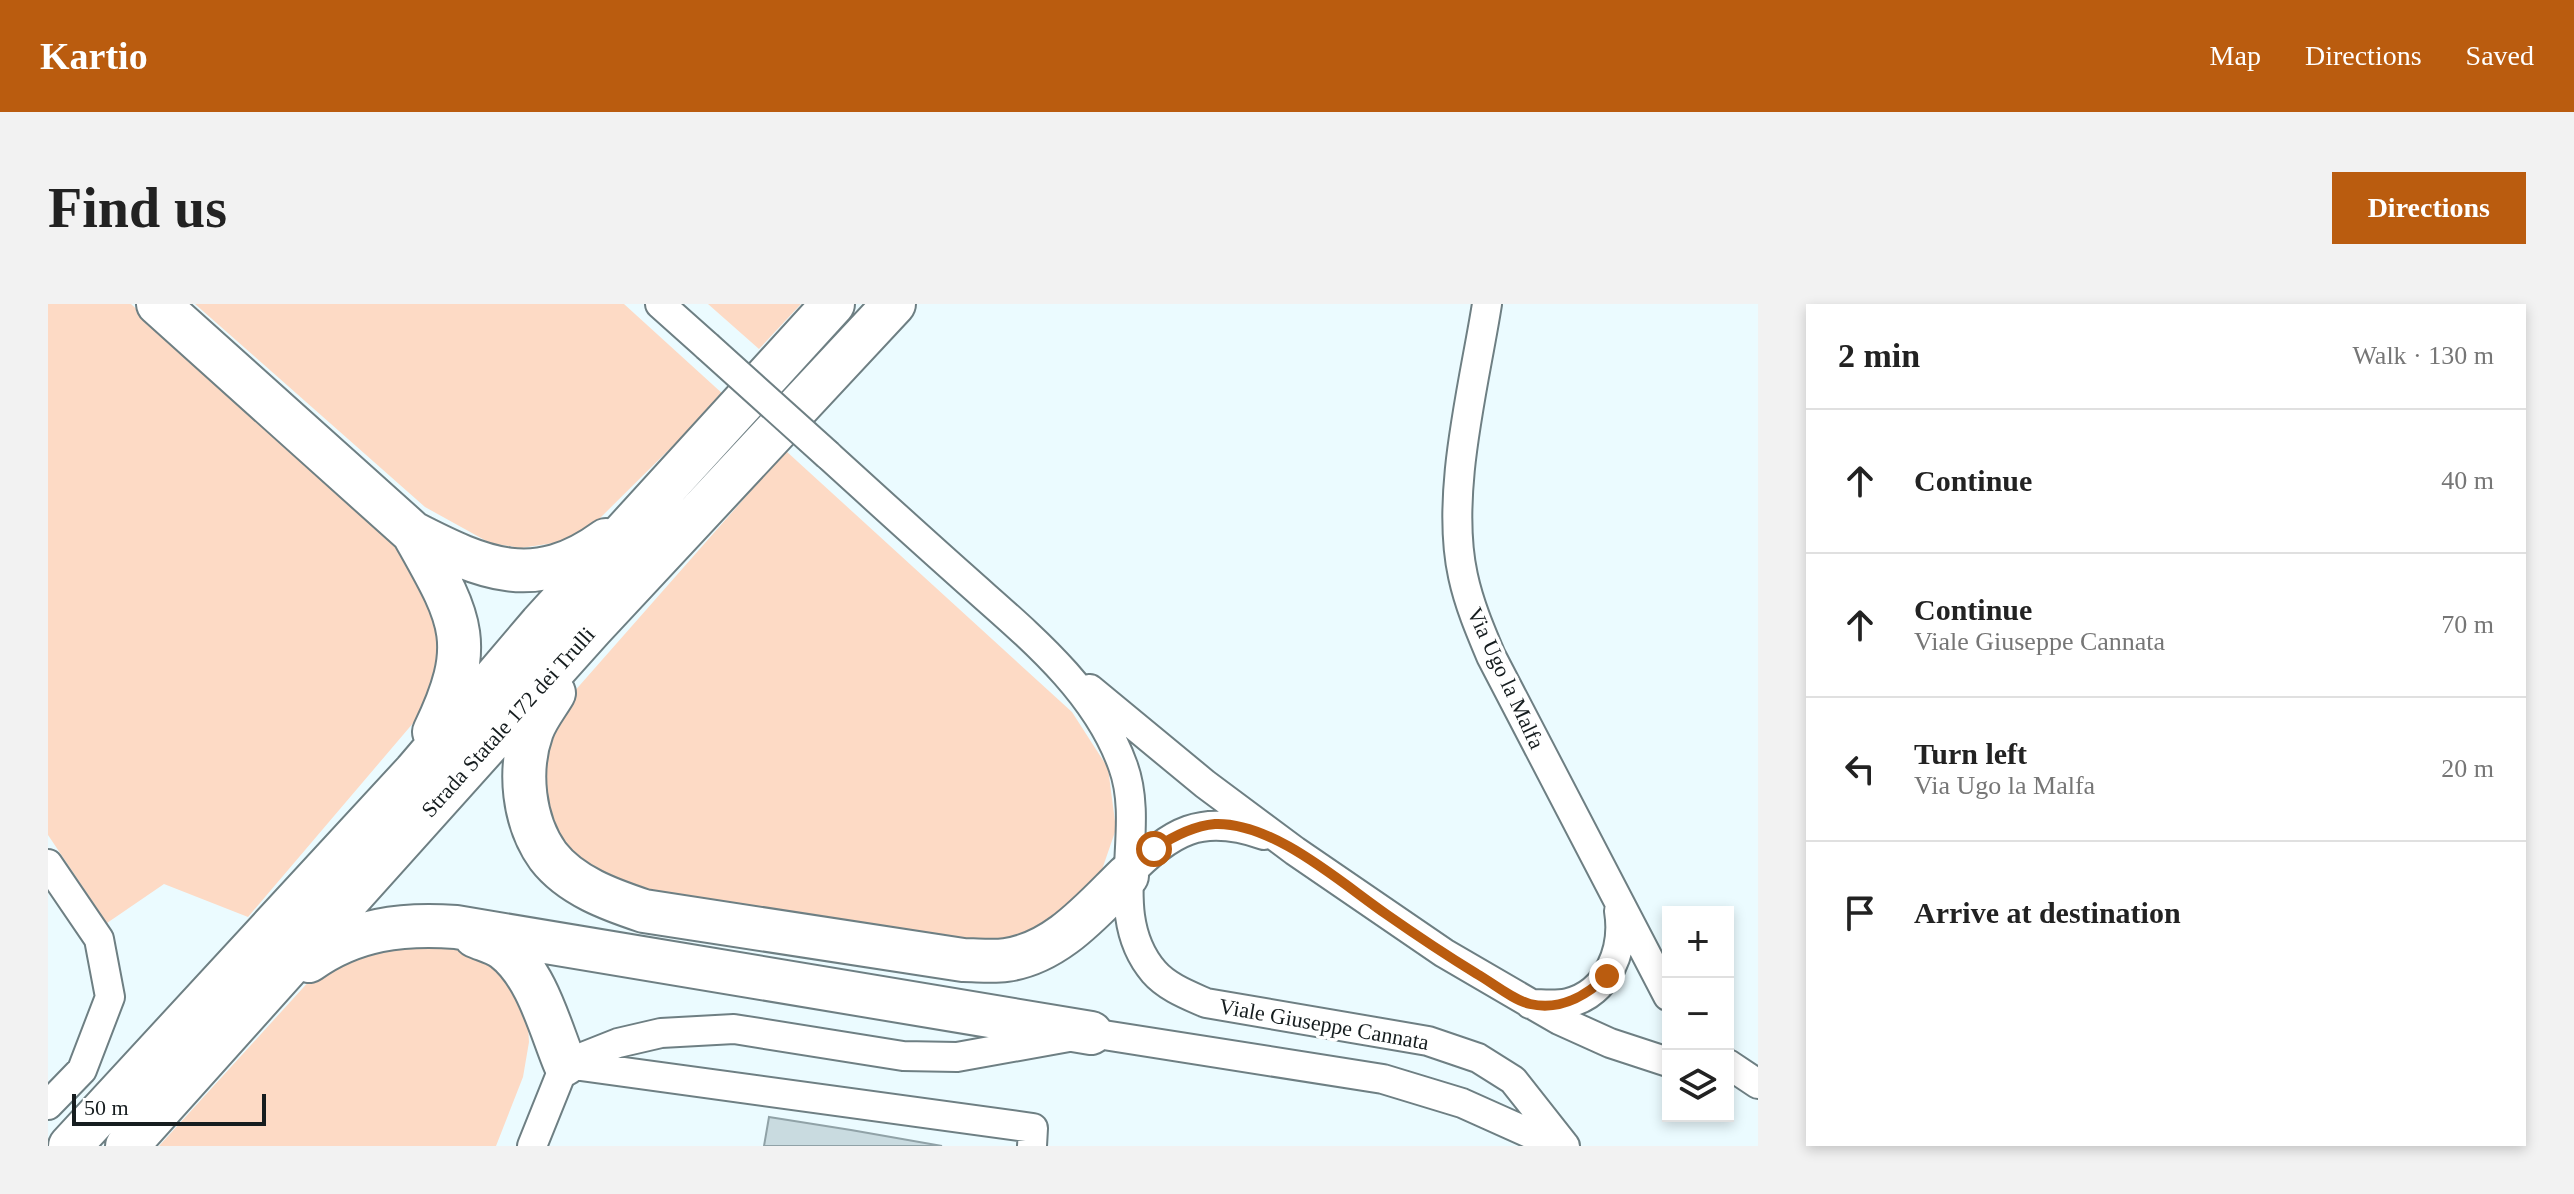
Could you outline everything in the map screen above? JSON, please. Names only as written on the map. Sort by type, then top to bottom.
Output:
[{"type":"highway","points":[[158,304],[413,533],[460,557],[486,567],[516,572],[546,570],[587,552],[645,510]]},
{"type":"highway","name":"Strada Statale 172 dei Trulli","points":[[70,1146],[415,772],[541,624],[833,304]]},
{"type":"highway","name":"Strada Statale 172 dei Trulli","points":[[127,1146],[592,628],[894,304]]},
{"type":"highway","points":[[413,533],[448,596],[460,634],[459,665],[451,697],[415,772]]},
{"type":"highway","points":[[592,628],[533,727],[525,754],[524,779],[535,831],[549,856],[571,877],[606,898],[644,911],[911,953],[963,960],[1007,960],[1036,951],[1068,933],[1127,876]]},
{"type":"highway","points":[[272,986],[325,949],[355,936],[387,927],[419,924],[456,927],[1091,1033]]},
{"type":"highway","points":[[456,927],[504,949],[524,971],[565,1064]]},
{"type":"street","points":[[660,304],[1056,660],[1205,784],[1295,851],[1444,953],[1529,1004],[1610,1043],[1662,1060]]},
{"type":"street","name":"Via Ugo la Malfa","points":[[1487,304],[1458,483],[1456,530],[1462,576],[1491,656],[1662,985]]},
{"type":"street","name":"Viale Giuseppe Cannata","points":[[1056,660],[1106,728],[1124,767],[1131,832],[1128,900],[1139,949],[1155,974],[1181,992],[1206,1003],[1428,1041],[1478,1058],[1513,1080],[1565,1146]]},
{"type":"street","points":[[1127,876],[1154,849],[1174,836],[1215,824],[1237,826],[1263,834],[1295,851]]},
{"type":"street","points":[[48,864],[99,939],[110,997],[82,1070],[48,1105]]},
{"type":"street","name":"Via Ugo la Malfa","points":[[1529,1004],[1568,1003],[1582,998],[1607,976],[1614,964],[1621,933],[1614,895]]},
{"type":"street","points":[[532,1146],[565,1064],[618,1043],[661,1033],[734,1029],[903,1056],[957,1057],[1091,1033],[1383,1079],[1462,1103],[1558,1146]]},
{"type":"street","points":[[565,1064],[1033,1128],[1032,1146]]},
{"type":"street","points":[[1734,1068],[1758,1086]]},
{"type":"street","points":[[1734,1081],[1758,1086]]},
{"type":"shaded area","points":[[48,304],[131,304],[402,553],[440,612],[439,680],[420,715],[248,917],[164,884],[107,923],[48,835]]},
{"type":"shaded area","points":[[195,304],[624,304],[724,395],[593,525],[560,542],[521,548],[490,543],[425,507]]},
{"type":"shaded area","points":[[708,304],[801,304],[759,349]]},
{"type":"shaded area","points":[[786,451],[1072,712],[1108,768],[1116,829],[1095,890],[1049,932],[986,945],[640,898],[570,862],[541,812],[538,756],[565,702]]},
{"type":"shaded area","points":[[435,941],[487,955],[527,1009],[529,1042],[523,1077],[496,1146],[159,1146],[322,967],[347,951]]},
{"type":"building","points":[[769,1117],[851,1130],[942,1146],[764,1146]]},
{"type":"route","points":[[1154,849],[1191,829],[1215,824],[1237,826],[1263,834],[1295,851],[1444,953],[1529,1004],[1551,1005],[1582,998],[1607,976]]}]
